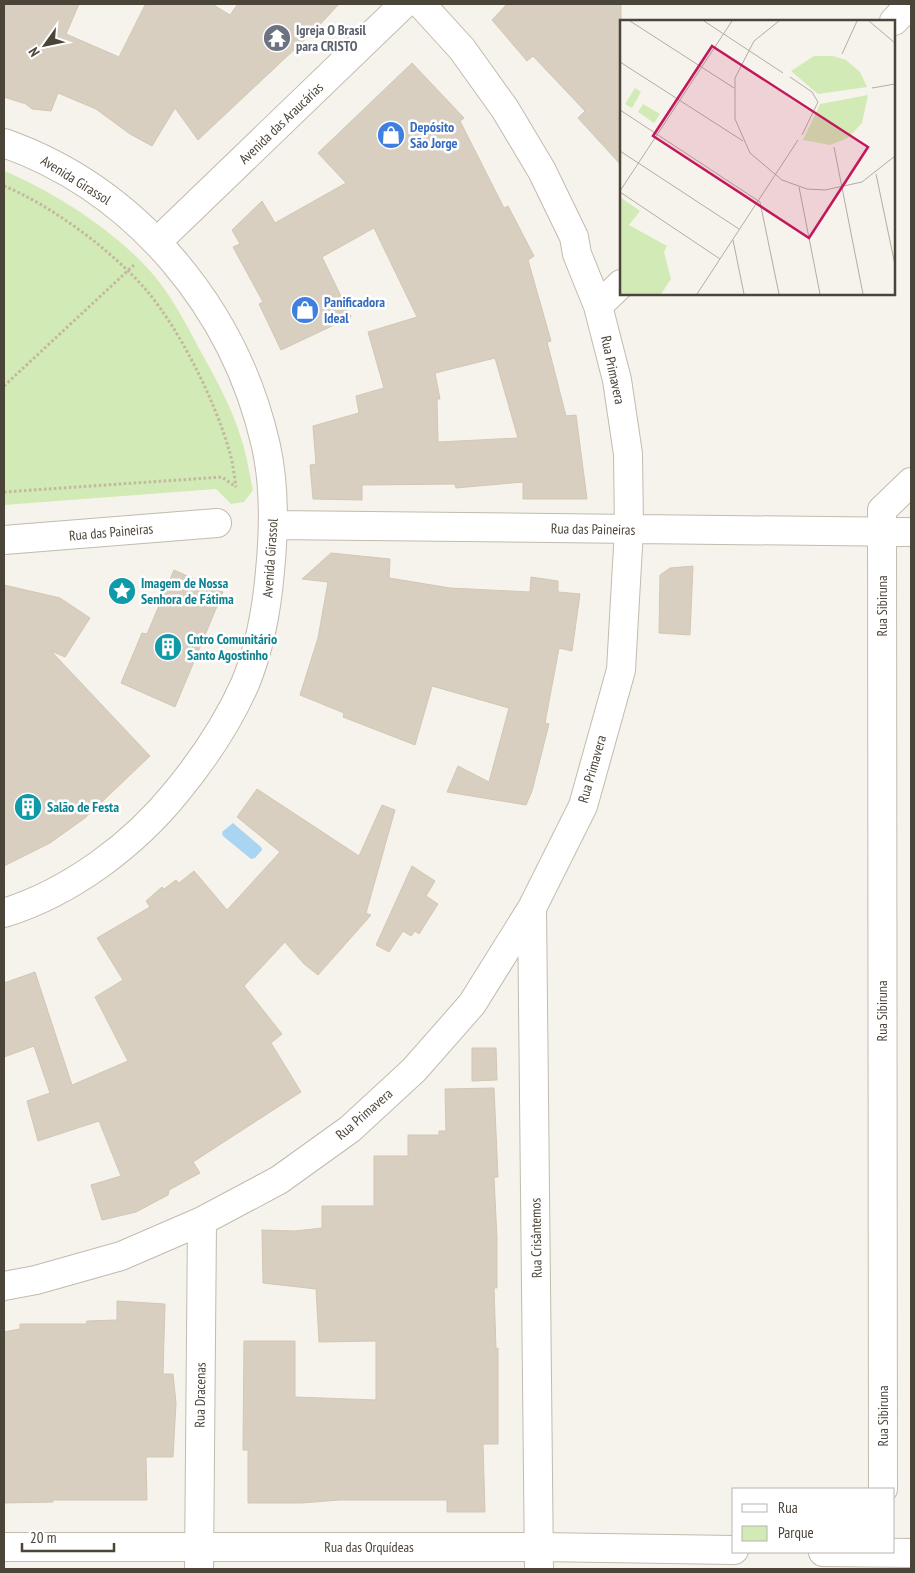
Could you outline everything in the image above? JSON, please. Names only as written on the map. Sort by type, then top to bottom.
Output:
[{"type":"street","name":"Avenida das Araucárias","points":[[158,241],[404,4]]},
{"type":"street","name":"Rua Primavera","points":[[4,1286],[36,1280],[121,1256],[202,1221],[278,1180],[350,1129],[414,1070],[472,1004],[532,908],[583,806],[621,670],[630,529],[628,454],[617,380],[598,306],[577,254],[574,237],[542,171],[505,109],[467,56],[421,4]]},
{"type":"street","points":[[895,20],[911,4]]},
{"type":"street","name":"Avenida Girassol","points":[[4,143],[32,153],[99,191],[158,241],[207,302],[244,372],[266,447],[274,525],[267,605],[245,683],[208,754],[157,817],[95,869],[24,907],[4,913]]},
{"type":"street","points":[[598,306],[620,285]]},
{"type":"street","name":"Rua Sibiruna","points":[[883,1488],[882,510],[911,482]]},
{"type":"street","name":"Rua das Paineiras","points":[[4,540],[217,523]]},
{"type":"street","name":"Rua das Paineiras","points":[[274,525],[911,532]]},
{"type":"street","name":"Rua Crisântemos","points":[[532,908],[539,1558]]},
{"type":"street","name":"Rua Dracenas","points":[[199,1559],[202,1221]]},
{"type":"street","name":"Rua das Orquídeas","points":[[4,1547],[199,1559],[539,1558],[732,1550]]},
{"type":"street","points":[[833,1553],[883,1558],[911,1553]]},
{"type":"path","points":[[4,186],[24,194],[82,232],[147,291],[170,324],[203,386],[229,450],[236,487],[222,477],[4,492]]},
{"type":"path","points":[[4,386],[158,241]]},
{"type":"green space","points":[[4,171],[46,191],[89,218],[129,249],[146,266],[166,291],[182,316],[218,383],[237,427],[245,451],[253,490],[244,502],[231,504],[216,489],[4,505]]},
{"type":"water","points":[[233,823],[261,847],[262,850],[255,858],[251,859],[223,836],[222,832]]},
{"type":"building","points":[[4,4],[79,4],[66,34],[119,57],[145,5],[212,4],[230,15],[238,4],[339,4],[313,32],[198,140],[175,108],[152,146],[130,134],[96,109],[58,93],[51,111],[32,109],[26,104],[4,97]]},
{"type":"building","points":[[507,4],[621,4],[620,164],[578,118],[585,111],[533,56],[527,61],[492,20]]},
{"type":"building","points":[[412,63],[464,118],[460,121],[504,208],[508,206],[534,256],[528,260],[551,341],[547,342],[566,416],[576,415],[587,499],[523,499],[523,482],[456,488],[455,484],[362,485],[362,500],[313,499],[310,465],[316,464],[313,426],[359,413],[356,396],[384,388],[368,332],[417,317],[374,228],[322,257],[351,317],[281,350],[259,304],[263,302],[233,247],[240,244],[232,230],[262,201],[275,223],[346,183],[318,153]],"holes":[[[495,358],[518,438],[438,442],[437,399],[440,399],[435,373]]]},
{"type":"building","points":[[331,553],[390,559],[389,578],[450,588],[530,592],[531,577],[558,581],[558,592],[580,594],[572,651],[559,648],[545,723],[549,724],[532,791],[526,805],[447,792],[458,766],[489,782],[509,708],[432,686],[415,745],[343,717],[344,713],[300,695],[318,638],[328,582],[302,579]]},
{"type":"building","points":[[693,566],[690,635],[659,633],[660,575],[670,568]]},
{"type":"building","name":"Cntro Comunitário Santo Agostinho","points":[[174,570],[223,592],[175,707],[121,683],[142,633],[147,634]]},
{"type":"building","points":[[4,585],[60,598],[90,618],[65,657],[51,651],[150,756],[85,818],[50,843],[4,866]]},
{"type":"building","points":[[257,789],[359,856],[382,805],[395,810],[366,913],[371,915],[318,975],[304,964],[285,942],[244,986],[282,1034],[271,1043],[301,1092],[193,1162],[200,1173],[169,1190],[168,1195],[136,1212],[102,1220],[91,1185],[121,1176],[99,1121],[38,1141],[27,1101],[50,1093],[34,1046],[4,1057],[4,983],[35,972],[72,1085],[128,1061],[95,997],[123,980],[97,938],[150,907],[146,901],[162,887],[164,889],[176,880],[179,883],[194,871],[227,910],[280,852],[237,817]]},
{"type":"building","points":[[412,866],[435,881],[426,896],[438,904],[419,934],[415,931],[411,936],[403,931],[389,952],[376,945]]},
{"type":"building","points":[[472,1048],[496,1048],[497,1080],[472,1081]]},
{"type":"building","points":[[494,1088],[498,1177],[494,1177],[497,1288],[494,1288],[496,1349],[498,1348],[498,1444],[483,1444],[485,1512],[447,1512],[447,1500],[340,1500],[301,1503],[248,1503],[248,1450],[243,1450],[244,1341],[295,1341],[295,1397],[376,1400],[376,1341],[319,1342],[316,1289],[263,1283],[262,1230],[295,1231],[322,1228],[322,1206],[374,1206],[374,1156],[408,1156],[408,1135],[439,1135],[439,1131],[446,1131],[445,1089]]},
{"type":"building","points":[[117,1301],[165,1304],[163,1374],[173,1374],[176,1403],[173,1457],[146,1457],[147,1500],[53,1500],[53,1502],[4,1503],[4,1332],[20,1329],[20,1324],[86,1324],[87,1321],[117,1320]]},
{"type":"place","name":"Igreja O Brasil para CRISTO","points":[[277,38]]},
{"type":"place","name":"Depósito São Jorge","points":[[391,135]]},
{"type":"place","name":"Panificadora Ideal","points":[[305,310]]},
{"type":"place","name":"Imagem de Nossa Senhora de Fátima","points":[[122,591]]},
{"type":"place","name":"Cntro Comunitário Santo Agostinho","points":[[168,647]]},
{"type":"place","name":"Salão de Festa","points":[[28,807]]}]
